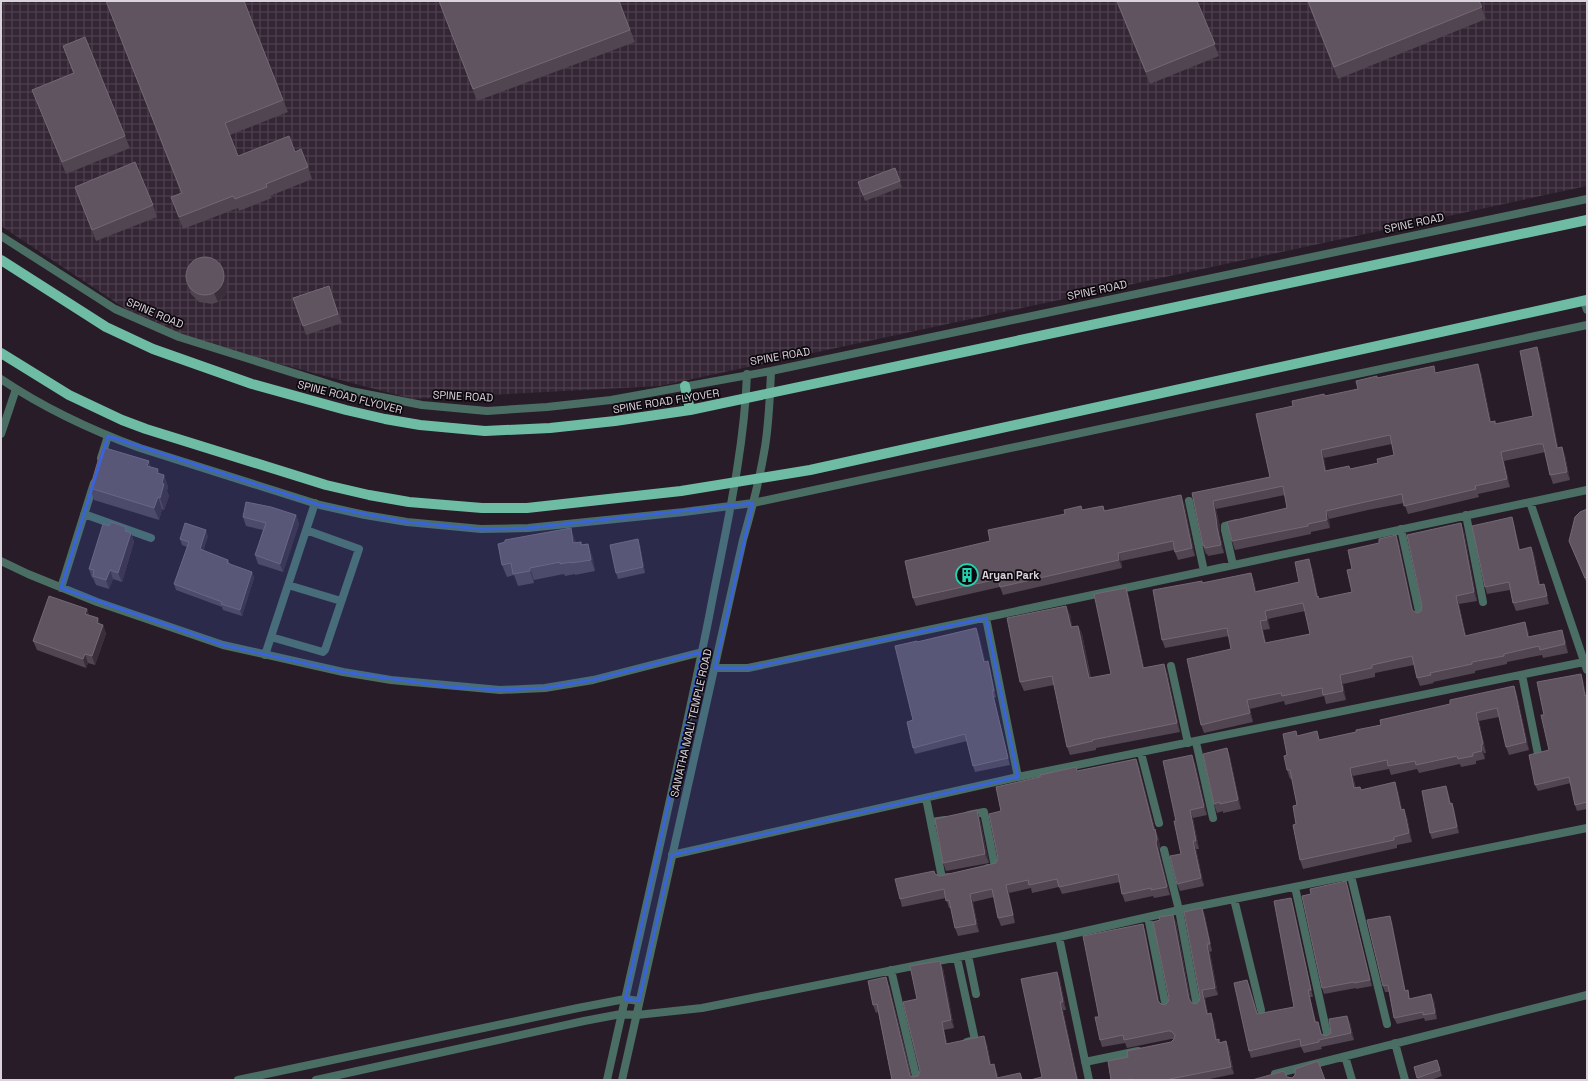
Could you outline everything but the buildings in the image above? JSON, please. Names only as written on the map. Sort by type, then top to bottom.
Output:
[{"type":"main road","points":[[746,400],[1587,220]]},
{"type":"main road","name":"SPINE ROAD FLYOVER","points":[[1,260],[106,327],[172,356],[252,384],[346,410],[420,425],[485,431],[557,428],[690,410],[746,400]]},
{"type":"main road","points":[[1,353],[69,395],[122,420],[154,432],[326,485],[409,502],[482,508],[527,508],[681,491],[810,470],[1586,304]]},
{"type":"main road","points":[[685,386],[690,410]]},
{"type":"street","name":"SPINE ROAD","points":[[1,236],[115,309],[160,330],[179,337],[344,389],[389,400],[422,405],[487,411],[547,407],[611,400],[747,374],[772,371],[1587,199]]},
{"type":"street","points":[[1,379],[59,413],[108,436],[140,448],[315,503],[365,515],[407,522],[481,529],[528,528],[731,507],[753,503],[1587,325]]},
{"type":"street","name":"SAWATHA MALI TEMPLE ROAD","points":[[622,1080],[743,540],[759,478],[765,448],[772,371]]},
{"type":"street","name":"SAWATHA MALI TEMPLE ROAD","points":[[607,1080],[702,652],[731,507],[746,400],[747,374]]},
{"type":"street","points":[[1,434],[16,389]]},
{"type":"street","points":[[61,588],[108,436]]},
{"type":"street","points":[[715,668],[748,668],[1587,490]]},
{"type":"street","points":[[1189,501],[1204,571]]},
{"type":"street","points":[[672,855],[1018,777],[1522,675],[1585,666],[1530,502]]},
{"type":"street","points":[[265,655],[315,503]]},
{"type":"street","points":[[84,514],[151,538]]},
{"type":"street","points":[[1466,515],[1483,602]]},
{"type":"street","points":[[1233,565],[1225,534],[1225,526],[1242,522]]},
{"type":"street","points":[[1401,529],[1420,616]]},
{"type":"street","points":[[271,637],[323,652],[342,602],[359,549],[306,530]]},
{"type":"street","points":[[1,561],[28,574],[97,602],[223,645],[343,672],[391,680],[450,687],[500,690],[545,688],[593,680],[702,652]]},
{"type":"street","points":[[288,585],[342,602]]},
{"type":"street","points":[[986,618],[1018,777]]},
{"type":"street","points":[[1170,666],[1213,818]]},
{"type":"street","points":[[1522,675],[1538,754]]},
{"type":"street","points":[[1141,753],[1159,823]]},
{"type":"street","points":[[926,798],[942,878],[957,875]]},
{"type":"street","points":[[931,822],[984,812],[995,867],[980,870]]},
{"type":"street","points":[[316,1080],[584,1021],[621,1014],[636,1015],[702,1008],[957,958],[1148,918],[1179,910],[1587,828]]},
{"type":"street","points":[[1164,850],[1179,910],[1197,1006]]},
{"type":"street","points":[[1351,876],[1387,1024]]},
{"type":"street","points":[[1295,887],[1328,1038]]},
{"type":"street","points":[[1234,899],[1261,1010]]},
{"type":"street","points":[[1148,918],[1166,1007]]},
{"type":"street","points":[[1060,937],[1089,1080]]},
{"type":"street","points":[[968,955],[976,994]]},
{"type":"street","points":[[957,958],[975,1040],[961,1044]]},
{"type":"street","points":[[891,970],[917,1080]]},
{"type":"street","points":[[1268,1076],[1587,994]]},
{"type":"street","points":[[238,1080],[625,999],[639,1001]]},
{"type":"street","points":[[1395,1043],[1405,1080]]},
{"type":"street","points":[[1085,1062],[1144,1050]]},
{"type":"street","points":[[1345,1056],[1352,1080]]},
{"type":"street","points":[[1290,1071],[1293,1080]]},
{"type":"highlighted area","points":[[108,436],[320,505],[407,522],[481,529],[528,528],[753,503],[715,668],[748,668],[986,618],[1018,777],[672,855],[639,1001],[625,999],[702,652],[593,680],[545,688],[500,690],[450,687],[343,672],[223,645],[61,588]]},
{"type":"shaded area","points":[[1,1],[1587,1],[1587,186],[660,386],[413,399],[162,333],[1,226]]},
{"type":"place","name":"Aryan Park","points":[[967,575]]}]
